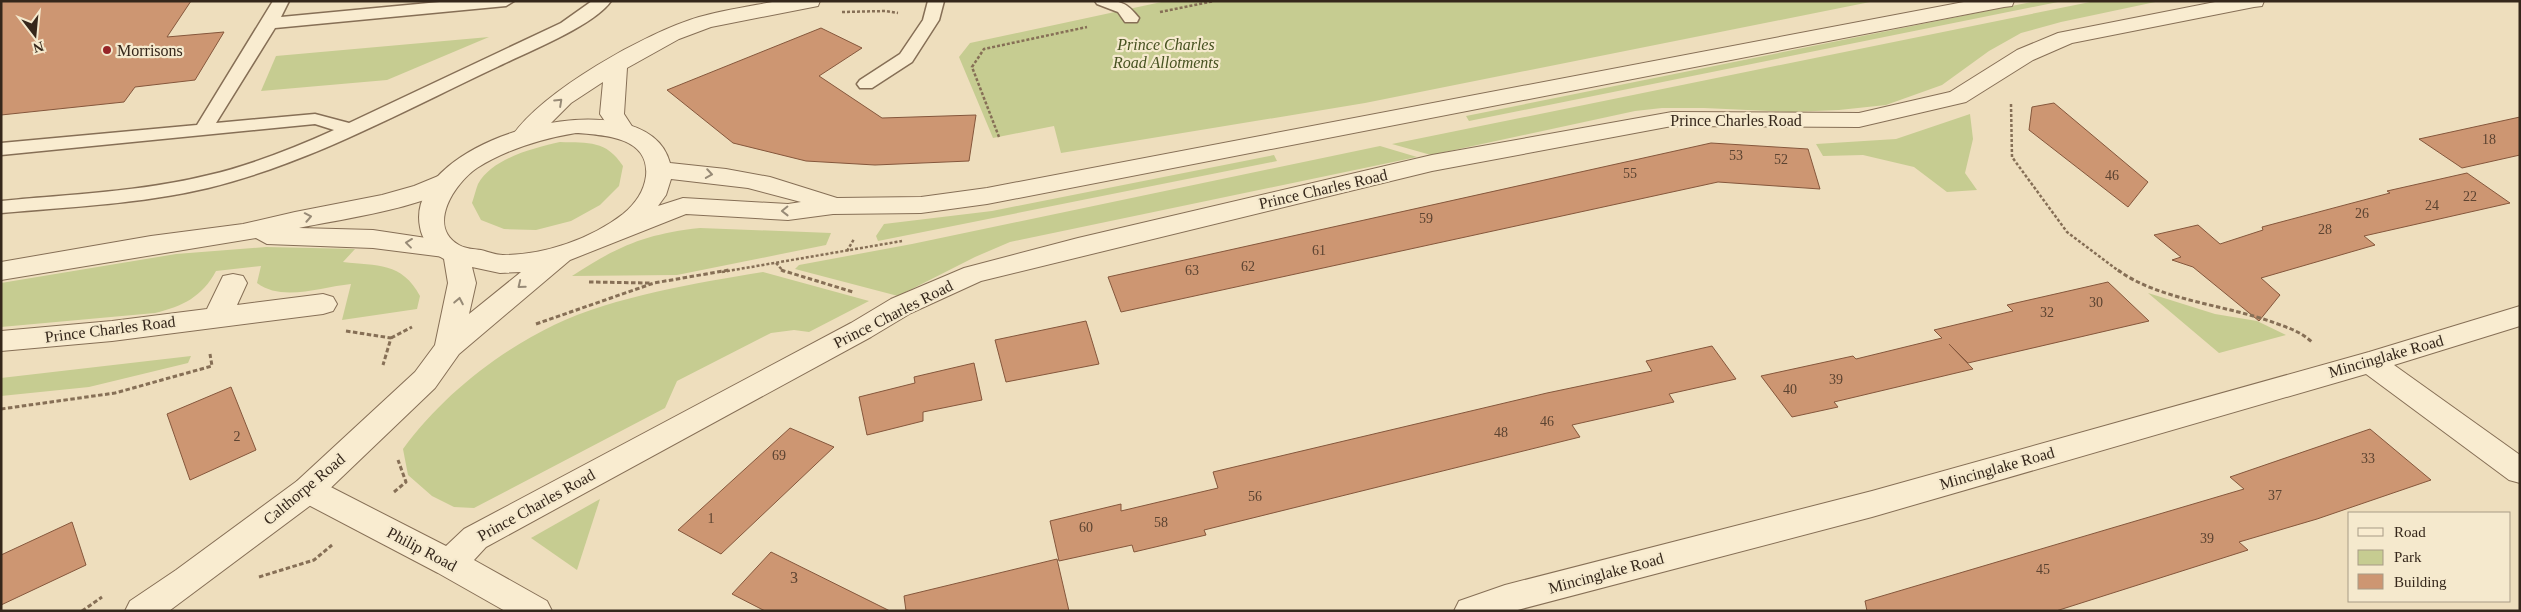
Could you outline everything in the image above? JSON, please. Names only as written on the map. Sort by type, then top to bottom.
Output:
[{"type":"street","points":[[524,136],[562,98],[671,34],[706,22],[810,1]]},
{"type":"street","points":[[243,233],[289,237],[373,239],[450,251],[503,264],[560,256],[683,206],[788,212],[833,206],[921,205],[987,196],[2004,1]]},
{"type":"street","name":"Prince Charles Road","points":[[450,563],[475,538],[861,330],[901,306],[973,274],[1432,164],[1672,119],[1859,120],[1958,97],[2026,55],[2066,38],[2254,1]]},
{"type":"street","points":[[616,65],[612,114],[622,131]]},
{"type":"street","points":[[1,271],[131,248],[243,233],[423,192],[448,180],[469,162],[494,148],[524,136],[576,126],[601,127],[622,131],[643,141],[655,154],[660,170],[658,185],[649,202],[634,218],[614,233]]},
{"type":"street","points":[[660,170],[707,174],[805,193],[833,206]]},
{"type":"street","name":"Calthorpe Road","points":[[448,180],[432,204],[431,228],[450,251],[462,283],[450,347]]},
{"type":"street","name":"Calthorpe Road","points":[[142,611],[188,580],[308,490],[425,380],[450,347],[523,284],[560,256]]},
{"type":"street","points":[[218,316],[233,282]]},
{"type":"street","name":"Prince Charles Road","points":[[1,341],[112,331],[323,304]]},
{"type":"street","name":"Mincinglake Road","points":[[1471,611],[1509,605],[1882,501],[2357,365],[2520,316]]},
{"type":"street","points":[[2357,365],[2520,471]]},
{"type":"street","name":"Philip Road","points":[[308,490],[450,563],[535,611]]},
{"type":"lane","points":[[204,128],[281,1]]},
{"type":"lane","points":[[269,23],[506,1]]},
{"type":"lane","points":[[1,207],[168,189],[205,182],[269,163],[349,130],[567,27],[603,1]]},
{"type":"lane","points":[[866,84],[906,58],[931,20],[936,1]]},
{"type":"lane","points":[[1104,1],[1124,8],[1131,18]]},
{"type":"lane","points":[[1,149],[315,118],[335,123],[349,130]]},
{"type":"path","points":[[999,137],[972,67],[984,49],[1214,1]]},
{"type":"path","points":[[1996,74],[2010,104],[2012,157],[2067,232],[2130,280],[2181,297],[2248,314],[2302,334],[2357,365]]},
{"type":"path","points":[[585,282],[654,283],[776,263],[782,271],[901,306]]},
{"type":"path","points":[[527,328],[654,283]]},
{"type":"path","points":[[1,409],[115,393],[212,366],[210,351]]},
{"type":"green space","name":"Prince Charles Road Allotments","points":[[1166,1],[1875,1],[1365,103],[1061,153],[1054,126],[993,138],[959,57],[970,43]]},
{"type":"green space","points":[[2036,1],[2063,1],[1469,121],[1466,116]]},
{"type":"green space","points":[[2095,1],[2160,1],[2061,22],[2021,33],[1989,51],[1942,85],[1886,105],[1792,112],[1662,108],[1635,111],[1431,155],[1392,144]]},
{"type":"green space","points":[[489,37],[387,80],[261,91],[276,56]]},
{"type":"green space","points":[[1970,114],[1973,139],[1965,173],[1977,190],[1947,192],[1914,167],[1863,155],[1823,156],[1816,144],[1896,139]]},
{"type":"green space","points":[[560,142],[588,143],[610,151],[623,166],[619,186],[600,205],[571,221],[536,230],[504,229],[481,220],[472,203],[478,184],[484,175],[493,167],[514,156],[538,147]]},
{"type":"green space","points":[[1380,146],[1417,157],[1010,242],[975,257],[898,296],[795,269],[799,265],[912,244]]},
{"type":"green space","points":[[1274,155],[1277,161],[878,241],[876,236],[884,224],[992,211]]},
{"type":"green space","points":[[700,228],[831,233],[826,245],[677,275],[572,276],[618,249],[633,243],[663,234]]},
{"type":"green space","points":[[266,247],[355,249],[343,262],[378,266],[397,271],[413,285],[420,296],[417,309],[342,320],[351,284],[302,292],[278,292],[267,289],[257,283],[261,266],[216,271],[204,288],[191,299],[155,313],[1,327],[1,283],[176,254]]},
{"type":"green space","points":[[763,272],[869,301],[809,332],[794,330],[771,333],[677,381],[665,408],[474,508],[454,507],[432,496],[408,475],[403,449],[434,412],[471,378],[532,336],[578,315],[630,298]]},
{"type":"green space","points":[[2148,293],[2215,314],[2257,321],[2286,335],[2219,353]]},
{"type":"green space","points":[[191,356],[188,363],[89,387],[1,396],[1,378]]},
{"type":"green space","points":[[600,499],[577,570],[531,538]]},
{"type":"building","name":"Morrisons","points":[[1,1],[191,1],[167,37],[224,32],[195,80],[135,87],[124,102],[1,115]]},
{"type":"building","points":[[821,28],[862,48],[819,76],[882,118],[976,115],[969,161],[875,165],[806,161],[733,143],[667,90]]},
{"type":"building","points":[[2054,103],[2148,182],[2128,207],[2029,130],[2032,107]]},
{"type":"building","points":[[2520,117],[2520,155],[2462,168],[2419,139]]},
{"type":"building","points":[[1711,143],[1808,149],[1820,189],[1718,182],[1121,312],[1108,277]]},
{"type":"building","points":[[2467,173],[2510,203],[2364,236],[2375,245],[2261,278],[2280,295],[2259,321],[2193,267],[2172,260],[2181,257],[2154,235],[2198,225],[2220,244],[2263,230],[2262,227],[2390,193],[2387,191]]},
{"type":"building","points":[[2108,282],[2149,321],[1968,363],[1949,344],[1973,369],[1834,402],[1838,407],[1792,417],[1761,376],[1853,356],[1856,359],[1942,338],[1934,330],[2013,311],[2007,305]]},
{"type":"building","points":[[1086,321],[1099,364],[1006,382],[995,340]]},
{"type":"building","points":[[1712,346],[1736,379],[1669,394],[1674,402],[1572,425],[1580,437],[1204,530],[1206,535],[1134,552],[1132,545],[1059,561],[1050,521],[1121,504],[1121,511],[1218,488],[1213,472],[1547,393],[1652,371],[1646,361]]},
{"type":"building","points":[[974,363],[982,400],[923,412],[923,421],[867,435],[859,397],[915,383],[914,377]]},
{"type":"building","points":[[231,387],[256,450],[190,480],[167,414]]},
{"type":"building","points":[[790,428],[834,447],[721,554],[678,530]]},
{"type":"building","points":[[2370,429],[2431,480],[2317,519],[2239,542],[2248,550],[2056,611],[1867,611],[1865,601],[2244,489],[2230,477]]},
{"type":"building","points":[[72,522],[86,565],[1,605],[1,555]]},
{"type":"building","points":[[771,552],[890,611],[765,611],[732,594]]},
{"type":"building","points":[[1057,559],[1069,611],[906,611],[904,596]]},
{"type":"place","name":"Morrisons","points":[[107,50]]}]
